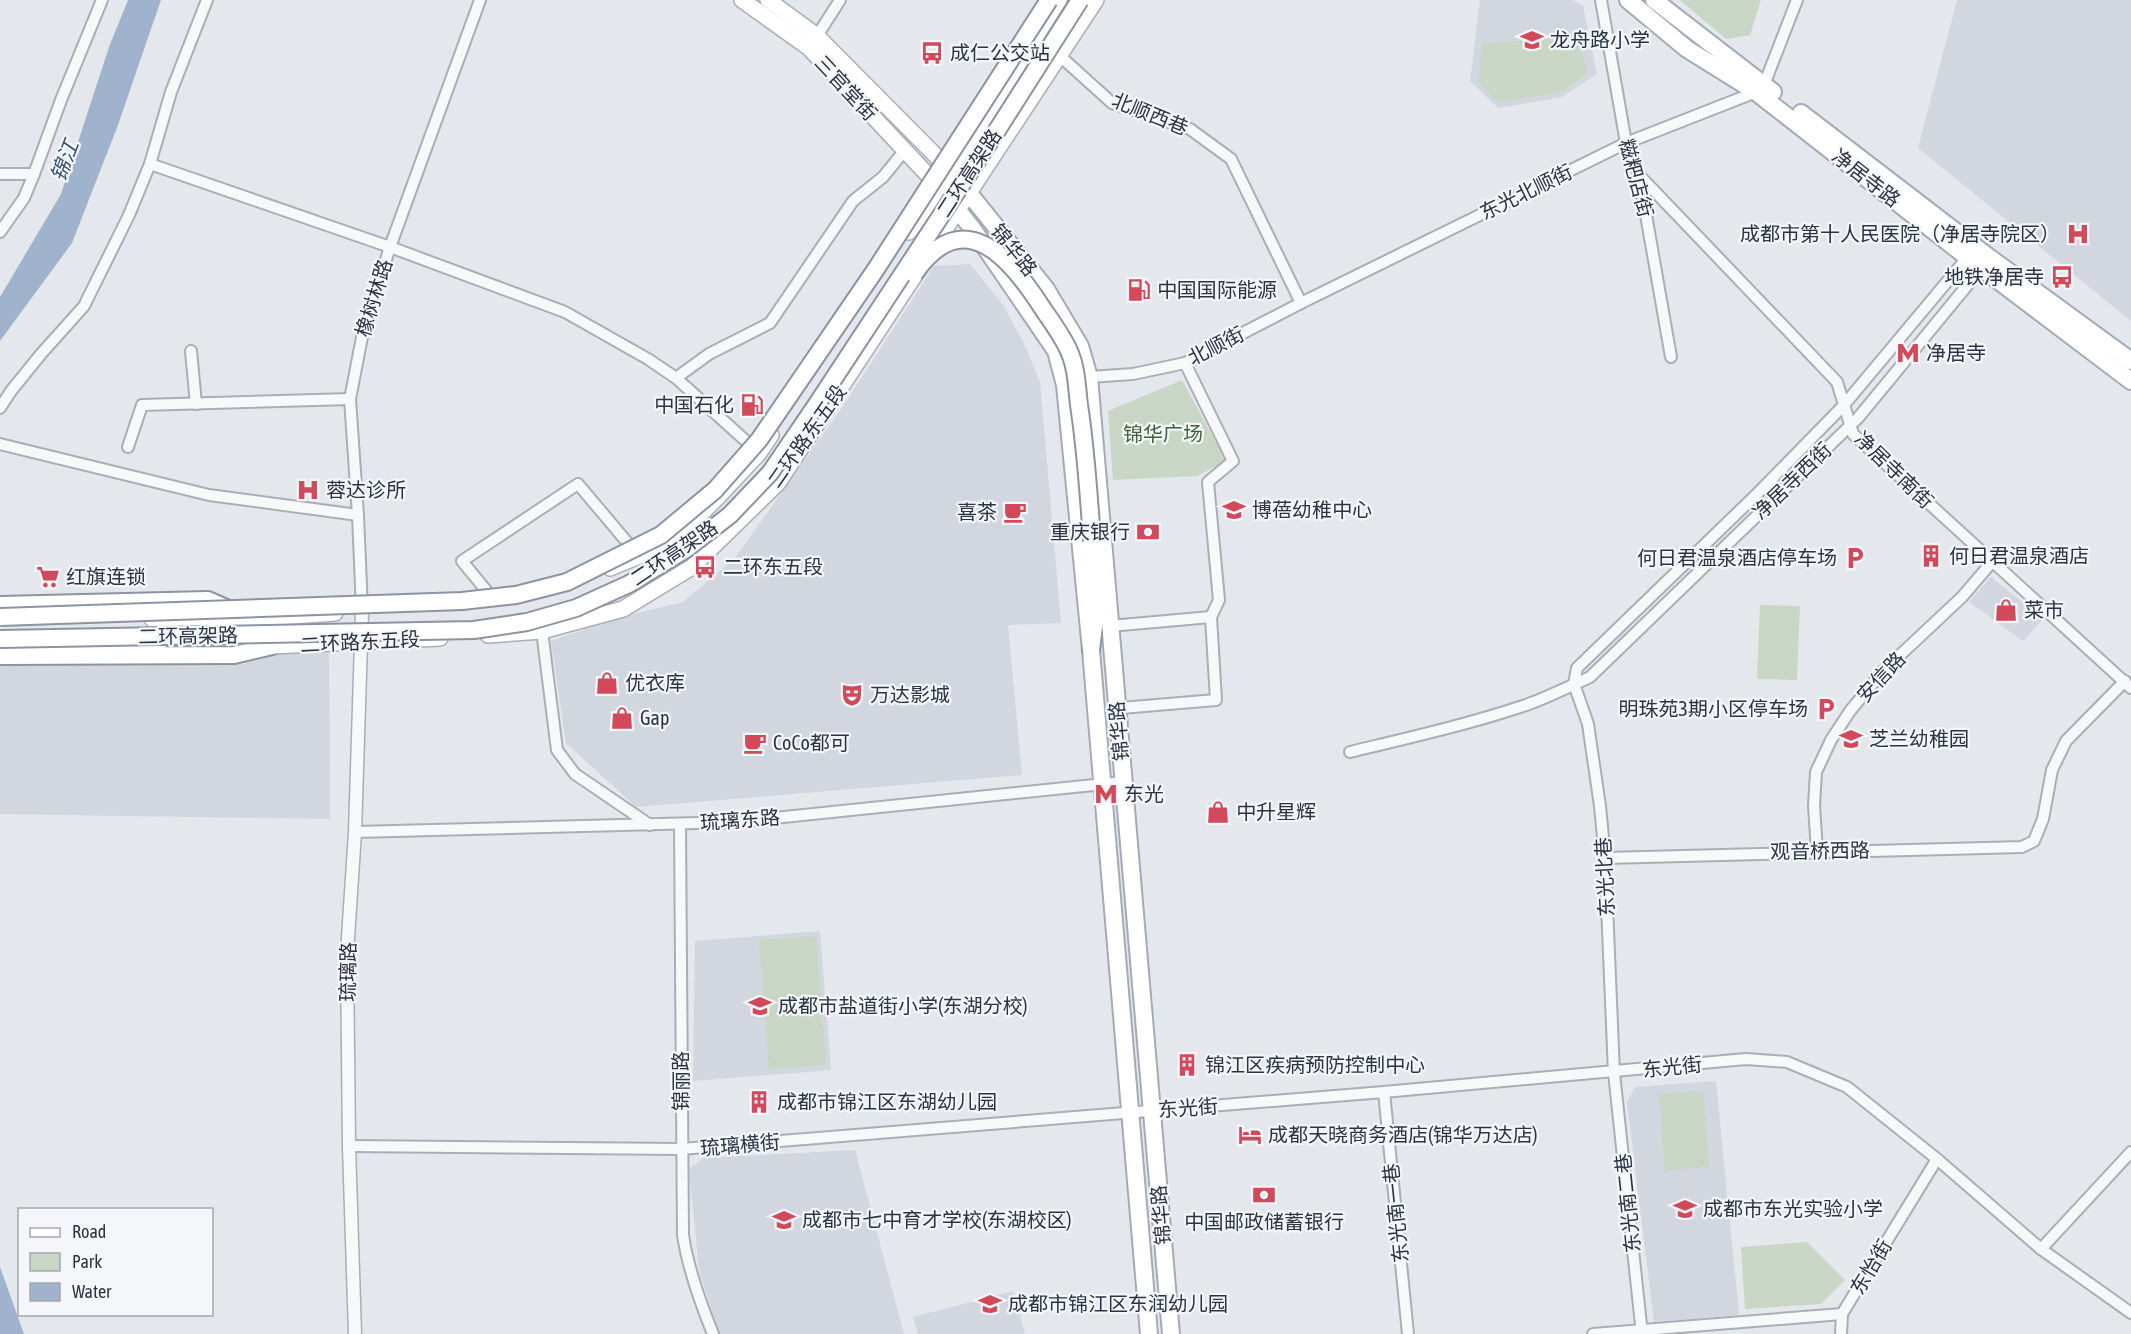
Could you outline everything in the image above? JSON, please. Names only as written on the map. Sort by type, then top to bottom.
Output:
[{"type":"main road","name":"三官堂街","points":[[742,0],[809,48],[939,187]]},
{"type":"main road","name":"三官堂街","points":[[768,0],[817,36],[951,171]]},
{"type":"main road","name":"二环高架路","points":[[0,618],[462,601],[516,596],[567,582],[661,535],[715,490],[759,440],[876,269],[1048,0]]},
{"type":"main road","name":"二环路东五段","points":[[0,618],[250,620],[498,604],[554,593],[670,543],[759,453],[951,171],[1059,0]]},
{"type":"main road","name":"二环高架路","points":[[0,639],[474,630],[527,622],[576,608],[629,584],[686,549],[730,515],[770,472],[990,142],[1080,0]]},
{"type":"main road","name":"二环路东五段","points":[[0,651],[247,640],[272,646],[362,643],[542,631],[623,609],[692,567],[778,483],[1096,0]]},
{"type":"main road","name":"净居寺路","points":[[1628,0],[1687,49],[1760,88]]},
{"type":"main road","name":"净居寺路","points":[[1654,0],[1760,88],[1985,263],[2131,381]]},
{"type":"main road","name":"锦华路","points":[[951,171],[1046,289],[1080,346],[1089,377],[1172,1334]]},
{"type":"main road","name":"锦华路","points":[[939,187],[972,228],[1056,351],[1065,384],[1091,650],[1149,1334]]},
{"type":"main road","points":[[817,404],[848,372],[917,269],[934,250],[969,238],[989,245],[1024,278],[1071,355],[1085,446],[1097,602],[1091,650]]},
{"type":"main road","name":"净居寺路","points":[[1985,263],[2131,362]]},
{"type":"main road","points":[[0,605],[208,600],[250,620]]},
{"type":"main road","points":[[0,656],[234,655],[272,646]]},
{"type":"street","points":[[0,232],[24,198],[102,0]]},
{"type":"street","points":[[0,408],[41,354],[84,306],[129,214],[150,164],[171,92],[207,0]]},
{"type":"street","name":"橡树林路","points":[[362,611],[350,399],[363,333],[390,247],[480,0]]},
{"type":"street","points":[[817,36],[840,0]]},
{"type":"street","name":"糍粑店街","points":[[1601,0],[1626,143],[1639,175],[1671,357]]},
{"type":"street","points":[[1760,88],[1797,0]]},
{"type":"street","name":"北顺西巷","points":[[1060,56],[1112,103],[1190,129],[1231,159],[1301,303]]},
{"type":"street","name":"东光北顺街","points":[[1301,303],[1626,143],[1760,88]]},
{"type":"street","points":[[676,378],[709,354],[770,323],[853,201],[883,177],[905,150]]},
{"type":"street","points":[[150,164],[390,247],[565,312],[648,359],[676,378],[759,453]]},
{"type":"street","points":[[0,174],[34,174]]},
{"type":"street","name":"净居寺南街","points":[[1639,175],[1837,382],[1853,434],[2128,685]]},
{"type":"street","name":"净居寺西街","points":[[1574,684],[1576,668],[1759,492],[1844,405],[1971,252]]},
{"type":"street","name":"净居寺西街","points":[[1350,752],[1503,712],[1561,692],[1590,677],[1850,426],[1985,263]]},
{"type":"street","name":"北顺街","points":[[1089,377],[1134,374],[1185,363],[1301,303]]},
{"type":"street","points":[[191,351],[196,404]]},
{"type":"street","points":[[1121,708],[1216,700],[1211,617],[1219,600],[1208,482],[1233,461],[1185,363]]},
{"type":"street","points":[[128,447],[142,405],[350,399]]},
{"type":"street","points":[[0,444],[208,495],[358,515]]},
{"type":"street","points":[[498,604],[462,561],[578,484],[639,556]]},
{"type":"street","name":"安信路","points":[[1817,851],[1814,806],[1816,772],[1832,740],[1850,711],[1883,671],[1962,597],[1992,562]]},
{"type":"street","name":"琉璃路","points":[[355,1334],[349,1146],[347,953],[355,832],[362,611]]},
{"type":"street","points":[[1110,626],[1211,617]]},
{"type":"street","points":[[542,631],[557,750],[575,774],[650,825]]},
{"type":"street","name":"东光北巷","points":[[1574,684],[1588,724],[1600,806],[1605,858],[1614,1073]]},
{"type":"street","name":"观音桥西路","points":[[1605,858],[2022,847],[2034,841],[2043,819],[2052,770],[2066,741],[2128,685]]},
{"type":"street","name":"琉璃东路","points":[[355,832],[735,822],[1123,782]]},
{"type":"street","name":"锦丽路","points":[[680,824],[681,1214],[686,1256],[699,1300],[713,1334]]},
{"type":"street","name":"东光街","points":[[1130,1113],[1614,1073],[1746,1059],[1787,1062],[1847,1087],[1937,1159],[2041,1249],[2131,1313]]},
{"type":"street","name":"东光南二巷","points":[[1614,1073],[1642,1332]]},
{"type":"street","name":"东光南一巷","points":[[1384,1092],[1408,1334]]},
{"type":"street","name":"琉璃横街","points":[[349,1146],[681,1149],[1130,1113]]},
{"type":"street","points":[[2041,1249],[2131,1152]]},
{"type":"street","name":"东怡街","points":[[1841,1334],[1842,1314],[1937,1159]]},
{"type":"street","name":"东怡街","points":[[1593,1334],[1642,1332],[1842,1314]]},
{"type":"shaded area","name":"龙舟路小学","points":[[1480,0],[1573,0],[1583,6],[1597,74],[1562,97],[1498,108],[1470,81]]},
{"type":"shaded area","name":"成都市第十人民医院（净居寺院区）","points":[[1957,0],[2131,0],[2131,321],[1918,148]]},
{"type":"shaded area","points":[[970,264],[1003,305],[1025,346],[1040,382],[1061,623],[1008,625],[1022,775],[636,807],[566,743],[551,641],[621,617],[683,602],[735,558],[844,405],[934,266]]},
{"type":"shaded area","name":"菜市","points":[[1991,577],[2043,619],[2023,641],[1969,602]]},
{"type":"shaded area","points":[[329,649],[330,819],[0,814],[0,665],[244,664],[271,650]]},
{"type":"shaded area","name":"成都市盐道街小学(东湖分校)","points":[[820,931],[831,1070],[693,1081],[695,941]]},
{"type":"shaded area","name":"成都市东光实验小学","points":[[1716,1081],[1739,1315],[1654,1322],[1627,1102],[1635,1087]]},
{"type":"shaded area","name":"成都市七中育才学校(东湖校区)","points":[[855,1150],[904,1334],[719,1334],[699,1270],[689,1169],[704,1158]]},
{"type":"shaded area","name":"成都市锦江区东润幼儿园","points":[[1013,1291],[1025,1334],[918,1334],[913,1317]]},
{"type":"green space","points":[[1680,0],[1761,0],[1750,35],[1726,39]]},
{"type":"green space","points":[[1576,38],[1588,72],[1561,92],[1498,102],[1478,82],[1482,43]]},
{"type":"green space","name":"锦华广场","points":[[1182,380],[1226,461],[1197,476],[1113,480],[1108,411]]},
{"type":"green space","points":[[1760,605],[1800,606],[1797,680],[1757,679]]},
{"type":"green space","points":[[816,936],[826,1065],[769,1069],[759,940]]},
{"type":"green space","points":[[1703,1091],[1709,1167],[1665,1171],[1659,1094]]},
{"type":"green space","points":[[1807,1242],[1845,1280],[1821,1304],[1745,1309],[1741,1247]]},
{"type":"water","points":[[128,0],[161,0],[118,125],[72,243],[0,341],[0,297],[61,194],[109,47]]},
{"type":"water","points":[[0,1267],[24,1334],[0,1334]]},
{"type":"place","name":"龙舟路小学","points":[[1532,40]]},
{"type":"place","name":"成仁公交站","points":[[932,53]]},
{"type":"place","name":"成都市第十人民医院（净居寺院区）","points":[[2078,234]]},
{"type":"place","name":"地铁净居寺","points":[[2062,277]]},
{"type":"place","name":"中国国际能源","points":[[1139,290]]},
{"type":"place","name":"净居寺","points":[[1908,353]]},
{"type":"place","name":"中国石化","points":[[752,405]]},
{"type":"place","name":"蓉达诊所","points":[[308,490]]},
{"type":"place","name":"博蓓幼稚中心","points":[[1234,510]]},
{"type":"place","name":"喜茶","points":[[1015,512]]},
{"type":"place","name":"重庆银行","points":[[1148,532]]},
{"type":"place","name":"何日君温泉酒店","points":[[1931,556]]},
{"type":"place","name":"何日君温泉酒店停车场","points":[[1855,558]]},
{"type":"place","name":"二环东五段","points":[[705,567]]},
{"type":"place","name":"红旗连锁","points":[[48,577]]},
{"type":"place","name":"菜市","points":[[2006,610]]},
{"type":"place","name":"优衣库","points":[[607,683]]},
{"type":"place","name":"万达影城","points":[[852,695]]},
{"type":"place","name":"明珠苑3期小区停车场","points":[[1826,709]]},
{"type":"place","name":"Gap","points":[[622,718]]},
{"type":"place","name":"芝兰幼稚园","points":[[1851,739]]},
{"type":"place","name":"CoCo都可","points":[[755,743]]},
{"type":"place","name":"东光","points":[[1106,794]]},
{"type":"place","name":"中升星辉","points":[[1218,812]]},
{"type":"place","name":"成都市盐道街小学(东湖分校)","points":[[760,1006]]},
{"type":"place","name":"锦江区疾病预防控制中心","points":[[1187,1065]]},
{"type":"place","name":"成都市锦江区东湖幼儿园","points":[[759,1102]]},
{"type":"place","name":"成都天晓商务酒店(锦华万达店)","points":[[1250,1135]]},
{"type":"place","name":"中国邮政储蓄银行","points":[[1264,1195]]},
{"type":"place","name":"成都市东光实验小学","points":[[1685,1209]]},
{"type":"place","name":"成都市七中育才学校(东湖校区)","points":[[784,1220]]},
{"type":"place","name":"成都市锦江区东润幼儿园","points":[[990,1304]]},
{"type":"water label","name":"锦江","points":[[65,161]]}]
